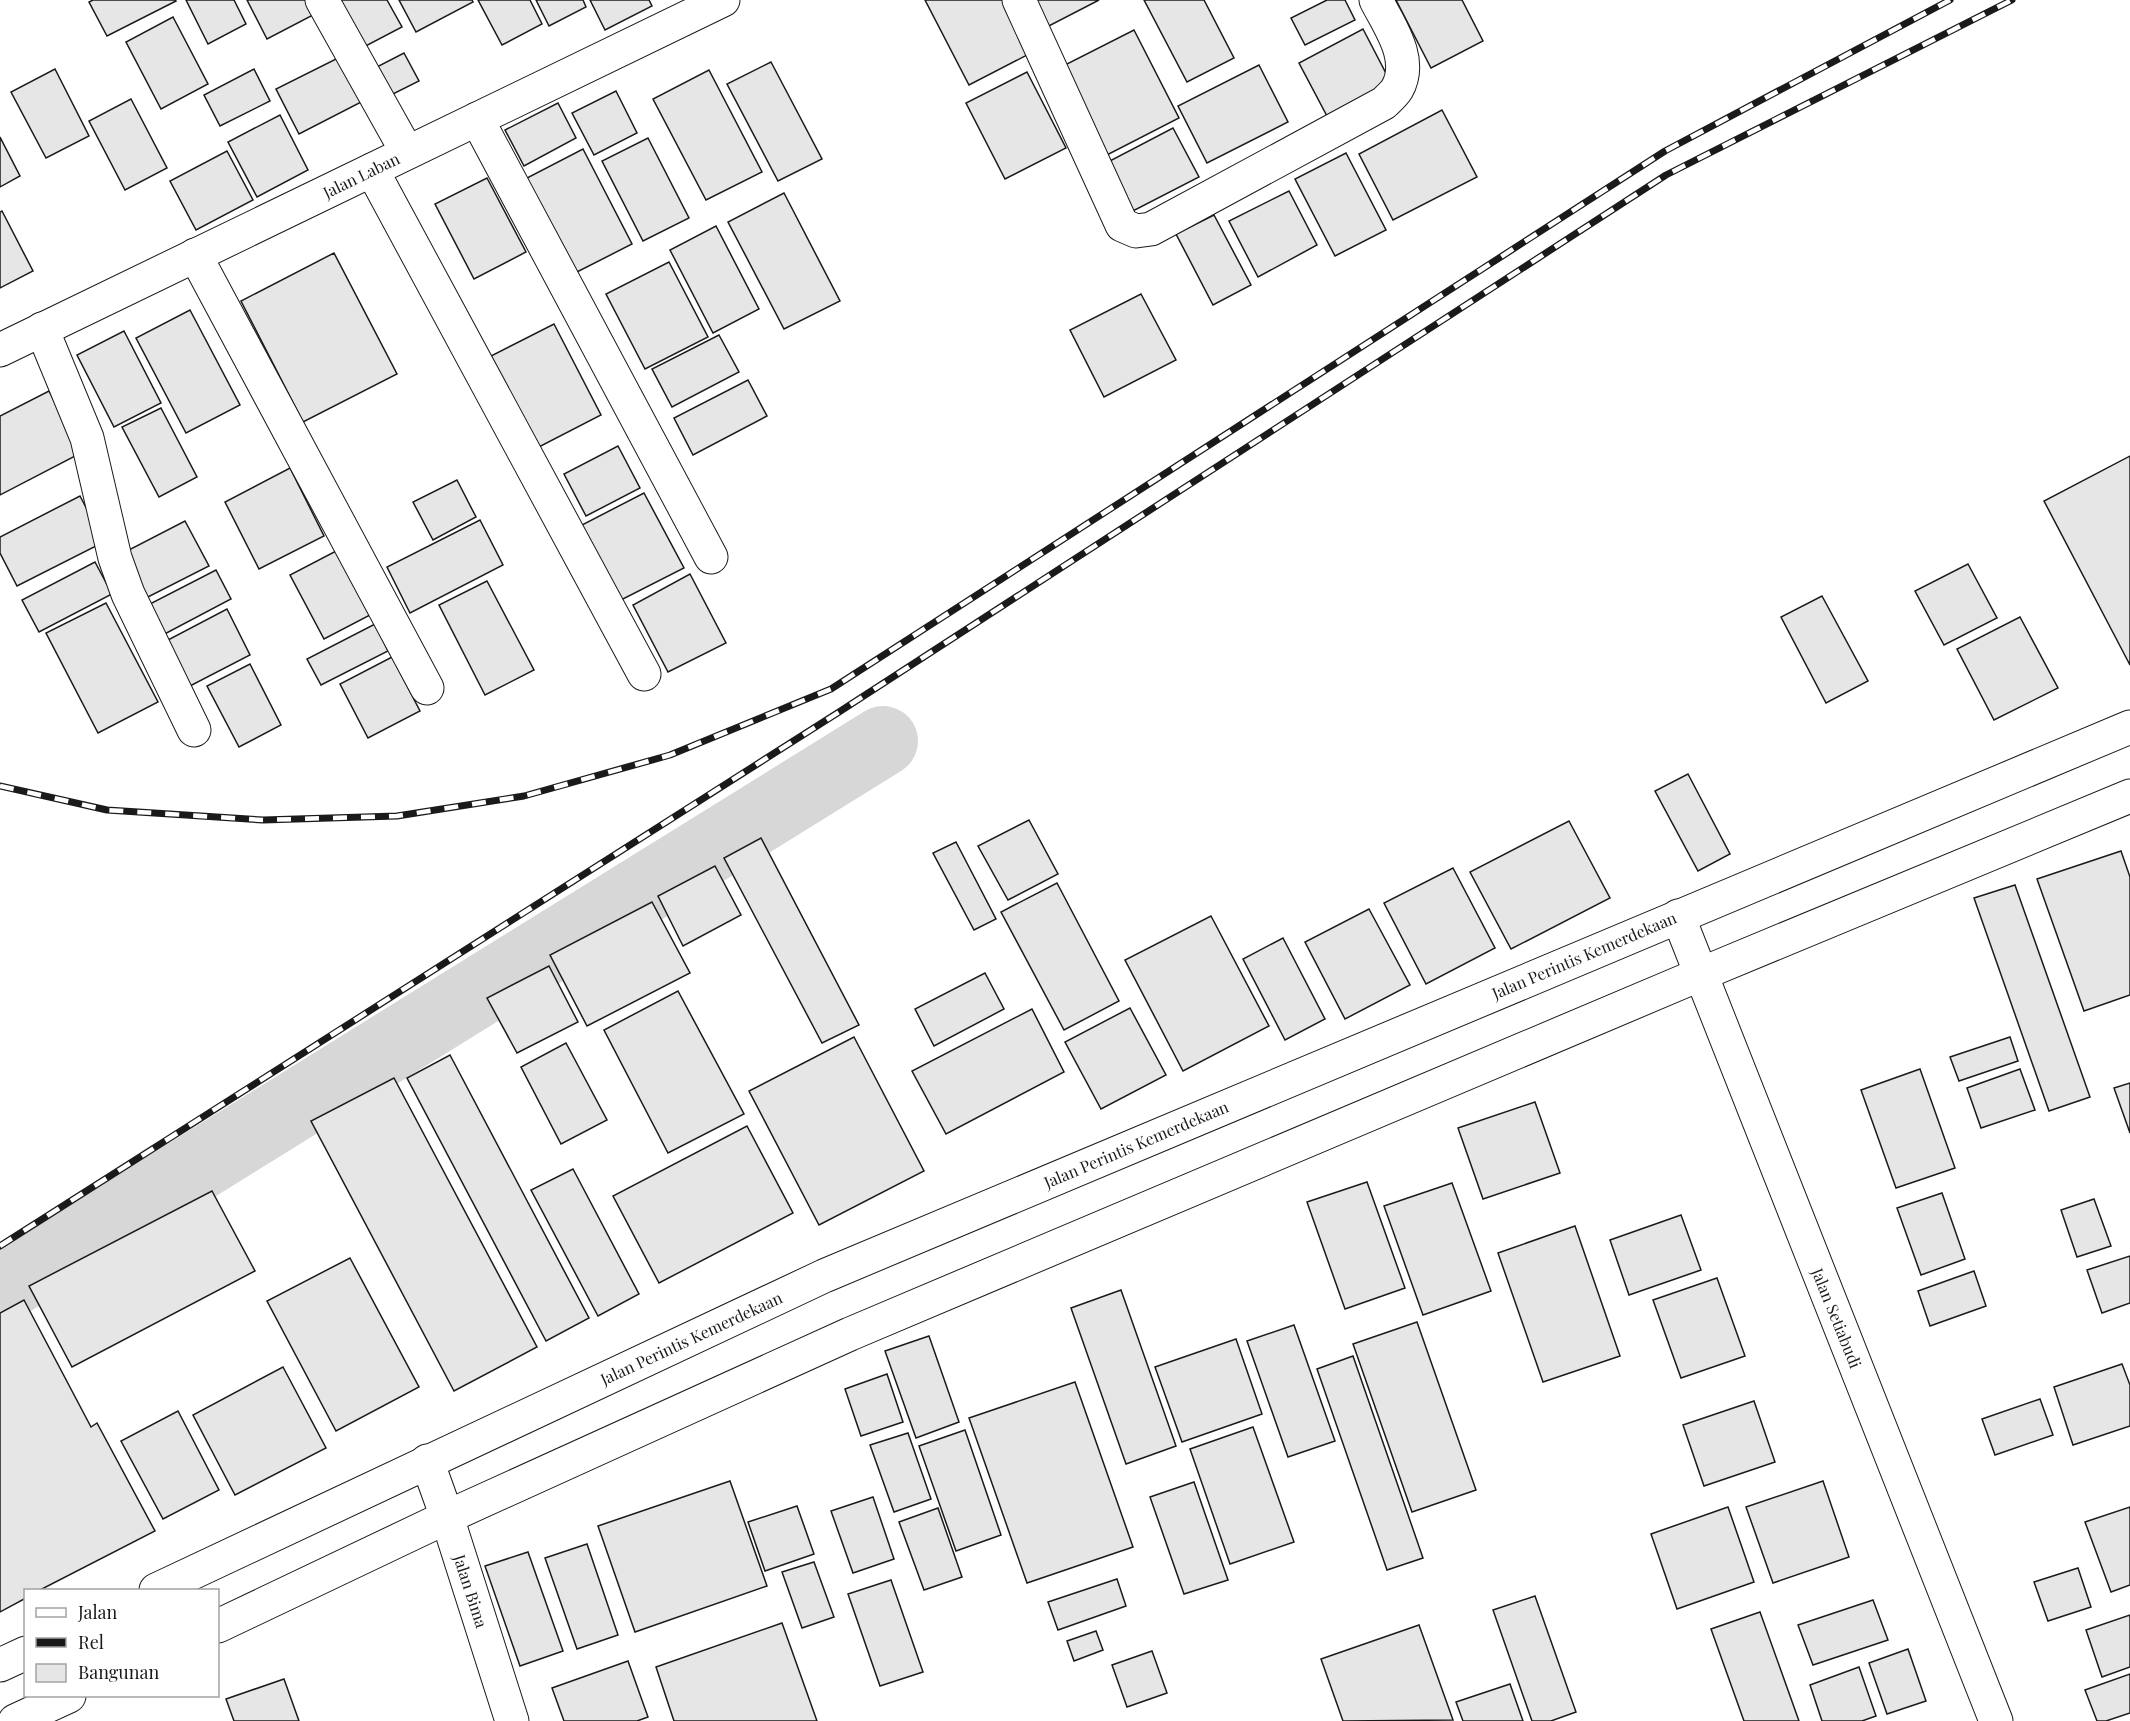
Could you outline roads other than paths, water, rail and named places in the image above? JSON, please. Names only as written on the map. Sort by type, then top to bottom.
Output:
[{"type":"street","points":[[322,0],[407,152]]},
{"type":"street","name":"Jalan Laban","points":[[0,350],[723,0]]},
{"type":"street","points":[[1019,0],[1122,225],[1136,231],[1151,229],[1384,103],[1397,90],[1403,63],[1399,45],[1376,0]]},
{"type":"street","points":[[477,119],[711,557]]},
{"type":"street","points":[[372,170],[644,674]]},
{"type":"street","points":[[195,255],[427,688]]},
{"type":"street","points":[[42,329],[87,438],[116,558],[128,594],[194,730]]},
{"type":"street","name":"Jalan Perintis Kemerdekaan","points":[[158,1589],[824,1276],[2130,727]]},
{"type":"street","points":[[219,1626],[447,1517],[850,1334],[1701,974],[2130,796]]},
{"type":"street","name":"Jalan Setiabudi","points":[[1678,916],[1996,1721]]},
{"type":"street","name":"Jalan Bima","points":[[428,1461],[512,1721]]},
{"type":"street","points":[[0,1665],[24,1654]]},
{"type":"street","points":[[15,1721],[65,1697]]},
{"type":"waterway","points":[[0,1289],[883,741]]},
{"type":"railway","points":[[0,786],[107,810],[263,820],[397,816],[524,796],[670,755],[831,689],[1665,151],[1950,0]]},
{"type":"railway","points":[[0,1246],[839,712],[1666,175],[2012,0]]}]
